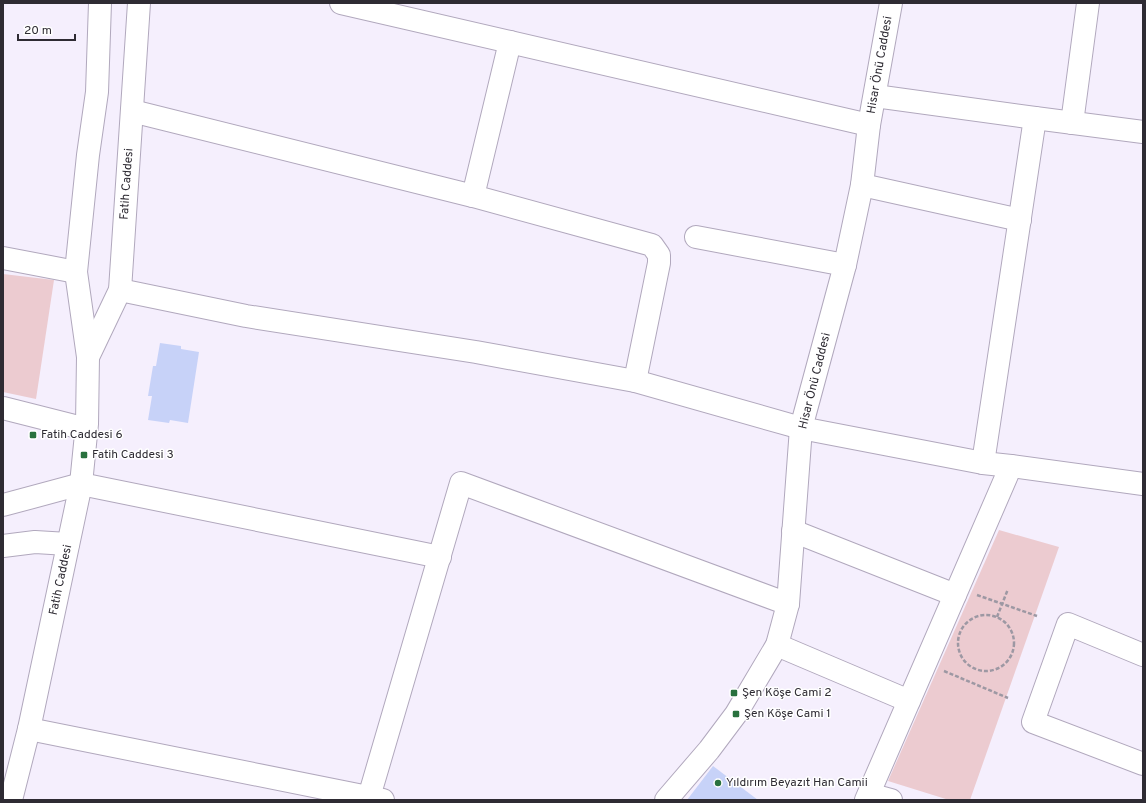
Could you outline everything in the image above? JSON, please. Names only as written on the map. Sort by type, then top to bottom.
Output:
[{"type":"street","name":"Fatih Caddesi","points":[[11,800],[29,729],[82,484],[86,429],[88,357],[76,272],[88,155],[97,92],[100,3]]},
{"type":"street","name":"Fatih Caddesi","points":[[88,357],[120,290],[139,3]]},
{"type":"street","points":[[341,3],[869,125]]},
{"type":"street","name":"Hisar Önü Caddesi","points":[[666,800],[709,750],[736,714],[777,646],[788,604],[802,428],[845,265],[862,185],[869,125],[891,3]]},
{"type":"street","points":[[1072,123],[1088,3]]},
{"type":"street","points":[[473,196],[510,42]]},
{"type":"street","points":[[875,96],[1143,132]]},
{"type":"street","points":[[132,112],[473,196],[652,245],[659,255],[659,263],[635,380]]},
{"type":"street","points":[[983,463],[1035,118]]},
{"type":"street","points":[[862,185],[1020,220]]},
{"type":"street","points":[[696,237],[845,265]]},
{"type":"street","points":[[3,258],[76,272]]},
{"type":"street","points":[[120,290],[246,316],[476,352],[635,380],[802,428],[983,463],[1143,484]]},
{"type":"street","points":[[3,408],[86,429]]},
{"type":"street","points":[[891,800],[867,797],[1011,466]]},
{"type":"street","points":[[29,729],[342,796],[377,799],[440,557],[461,483],[788,604]]},
{"type":"street","points":[[3,504],[82,484],[440,557]]},
{"type":"street","points":[[793,531],[957,591]]},
{"type":"street","points":[[3,546],[35,542],[68,544]]},
{"type":"street","points":[[1143,655],[1068,624],[1033,722],[1143,764]]},
{"type":"street","points":[[777,646],[909,701]]},
{"type":"path","points":[[997,617],[1008,590]]},
{"type":"path","points":[[957,591],[1037,616]]},
{"type":"path","points":[[986,614],[997,617],[1003,620],[1013,635],[1014,644],[1012,653],[1008,660],[993,670],[984,671],[976,669],[967,664],[961,657],[958,647],[958,638],[961,628],[976,616],[986,614]]},
{"type":"path","points":[[925,664],[1008,698]]},
{"type":"shaded area","points":[[3,274],[54,280],[36,399],[3,392]]},
{"type":"shaded area","points":[[999,530],[1059,547],[970,800],[949,800],[888,781]]},
{"type":"building","points":[[160,343],[181,346],[181,349],[199,352],[188,423],[170,420],[169,423],[148,420],[152,396],[148,396],[153,366],[156,366]]},
{"type":"building","name":"Yıldırım Beyazıt Han Camii","points":[[713,766],[758,800],[687,800]]},
{"type":"place","name":"Fatih Caddesi 6","points":[[33,435]]},
{"type":"place","name":"Fatih Caddesi 3","points":[[84,455]]},
{"type":"place","name":"Şen Köşe Cami 2","points":[[734,693]]},
{"type":"place","name":"Şen Köşe Cami 1","points":[[736,714]]},
{"type":"place","name":"Yıldırım Beyazıt Han Camii","points":[[718,783]]}]
